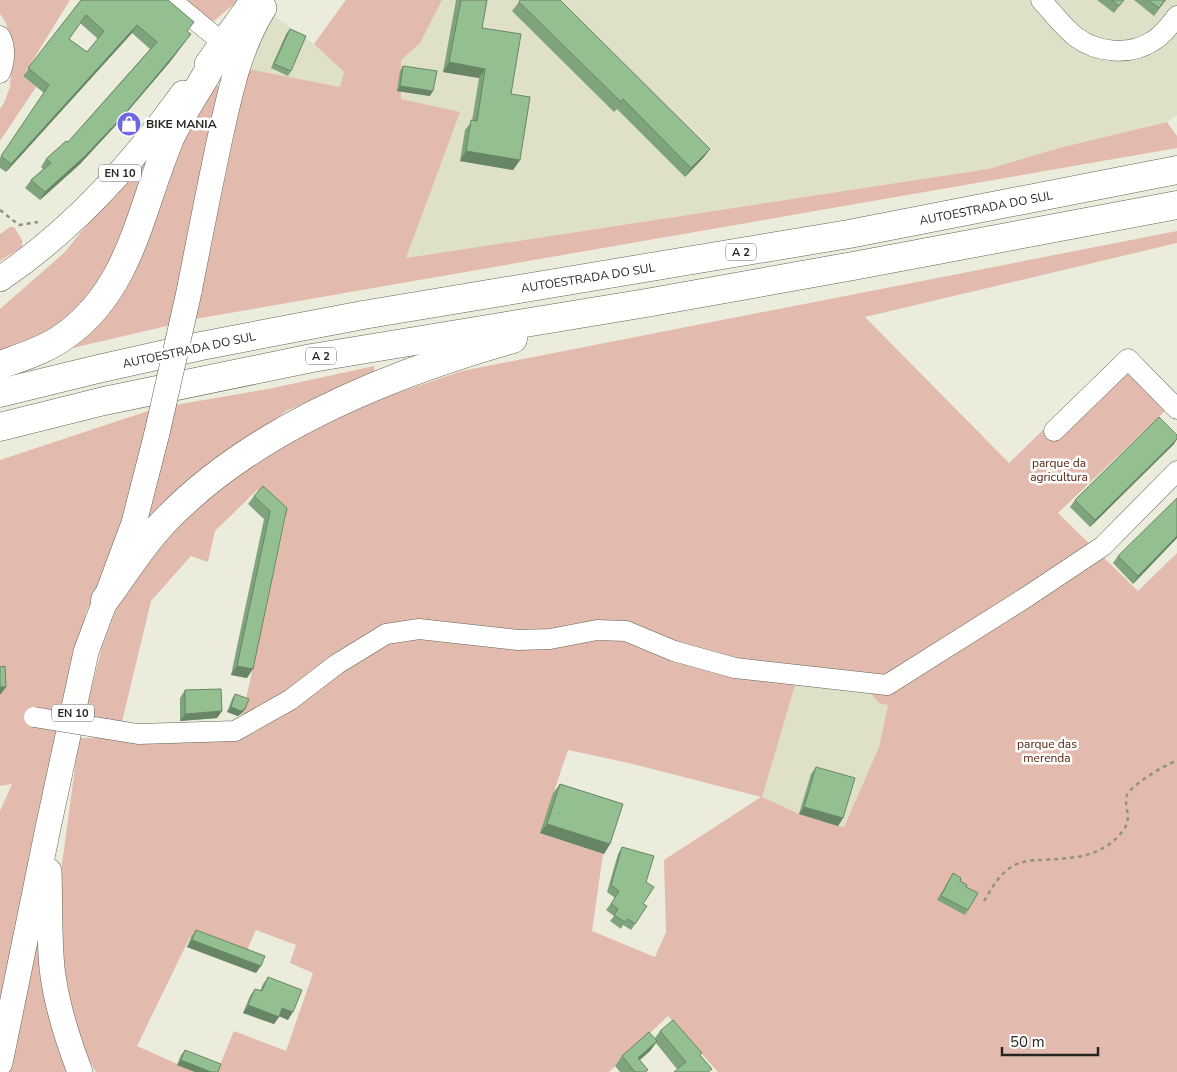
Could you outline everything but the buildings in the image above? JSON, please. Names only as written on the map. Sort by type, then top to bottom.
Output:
[{"type":"highway","points":[[0,365],[30,354],[65,336],[98,306],[111,288],[131,248],[154,178],[170,139],[210,70],[216,41]]},
{"type":"highway","name":"AUTOESTRADA DO SUL","points":[[0,393],[202,346],[363,315],[839,236],[1177,170]]},
{"type":"highway","name":"A 2","points":[[0,427],[104,401],[312,358],[646,303],[992,241],[1177,205]]},
{"type":"highway","points":[[105,600],[160,526],[184,502],[256,447],[290,428],[353,395],[422,368],[488,346],[646,303]]},
{"type":"highway","points":[[0,372],[52,365],[98,369]]},
{"type":"main road","name":"EN 10","points":[[0,280],[60,231],[111,183],[159,126],[216,41],[253,0]]},
{"type":"main road","name":"EN 10","points":[[0,1063],[86,652],[134,523],[157,433],[212,174],[235,79],[244,47],[269,0]]},
{"type":"main road","points":[[48,828],[52,968],[62,1023],[80,1072]]},
{"type":"street","points":[[171,0],[216,41]]},
{"type":"street","points":[[1041,0],[1076,36],[1098,48],[1111,50],[1126,51],[1153,42],[1165,32],[1177,16]]},
{"type":"street","points":[[0,36],[4,64],[0,74]]},
{"type":"street","points":[[1054,431],[1128,359],[1177,409]]},
{"type":"street","points":[[34,717],[138,734],[235,731],[290,700],[338,664],[386,634],[419,629],[518,640],[550,639],[597,630],[626,631],[674,652],[735,668],[887,685],[1104,546],[1177,471]]},
{"type":"path","points":[[0,210],[19,225],[38,222]]},
{"type":"path","points":[[984,901],[996,881],[1014,865],[1031,860],[1076,857],[1096,853],[1104,848],[1122,832],[1128,822],[1128,795],[1133,789],[1165,765],[1177,761]]},
{"type":"shaded area","points":[[346,0],[1177,0],[1177,115],[1167,122],[1063,147],[988,169],[406,258],[248,69],[271,14],[314,44]]},
{"type":"shaded area","points":[[794,685],[869,691],[888,705],[879,747],[844,827],[799,814],[761,797]]},
{"type":"green space","points":[[0,0],[70,0],[23,76],[36,87],[0,141],[0,109],[10,87],[13,42],[5,21],[0,14]]},
{"type":"green space","points":[[178,0],[239,0],[209,25]]},
{"type":"green space","points":[[346,0],[442,0],[420,43],[401,60],[401,99],[460,112],[406,258],[988,169],[1063,147],[1167,122],[1177,136],[1177,148],[195,319],[248,69],[340,87],[344,72],[314,44]]},
{"type":"green space","points":[[211,80],[223,90],[171,325],[60,351],[152,207]]},
{"type":"green space","points":[[164,126],[101,288],[50,331],[0,351],[0,309],[64,253],[139,161]]},
{"type":"green space","points":[[10,227],[14,227],[22,240],[22,247],[0,261],[0,234]]},
{"type":"green space","points":[[1177,231],[1177,243],[865,317],[1009,463],[1044,429],[1054,439],[1125,370],[1167,409],[1058,513],[1138,591],[1177,553],[1177,1072],[718,1072],[668,1016],[609,1072],[217,1072],[234,1031],[286,1051],[313,973],[290,963],[296,945],[256,930],[244,957],[190,937],[137,1046],[195,1072],[96,1072],[83,1049],[61,964],[60,879],[79,738],[228,738],[237,740],[286,517],[257,490],[215,531],[208,562],[191,556],[151,601],[121,726],[108,723],[85,713],[102,647],[124,589],[158,540],[254,457],[341,412],[462,371]],"holes":[[[795,685],[869,691],[879,703],[888,705],[879,747],[844,827],[799,814],[762,797]],[[568,750],[629,763],[761,797],[664,860],[666,932],[655,957],[592,931],[603,854],[540,833]]]},
{"type":"green space","points":[[374,366],[375,374],[286,411],[153,517],[146,515],[175,405],[273,388]]},
{"type":"green space","points":[[151,410],[124,531],[86,612],[0,1009],[0,811],[12,784],[0,786],[0,460]]},
{"type":"green space","points":[[38,927],[73,1072],[8,1072]]},
{"type":"place","name":"BIKE MANIA","points":[[129,124]]},
{"type":"park label","name":"parque da agricultura","points":[[1059,470]]},
{"type":"park label","name":"parque das merenda","points":[[1047,751]]}]
